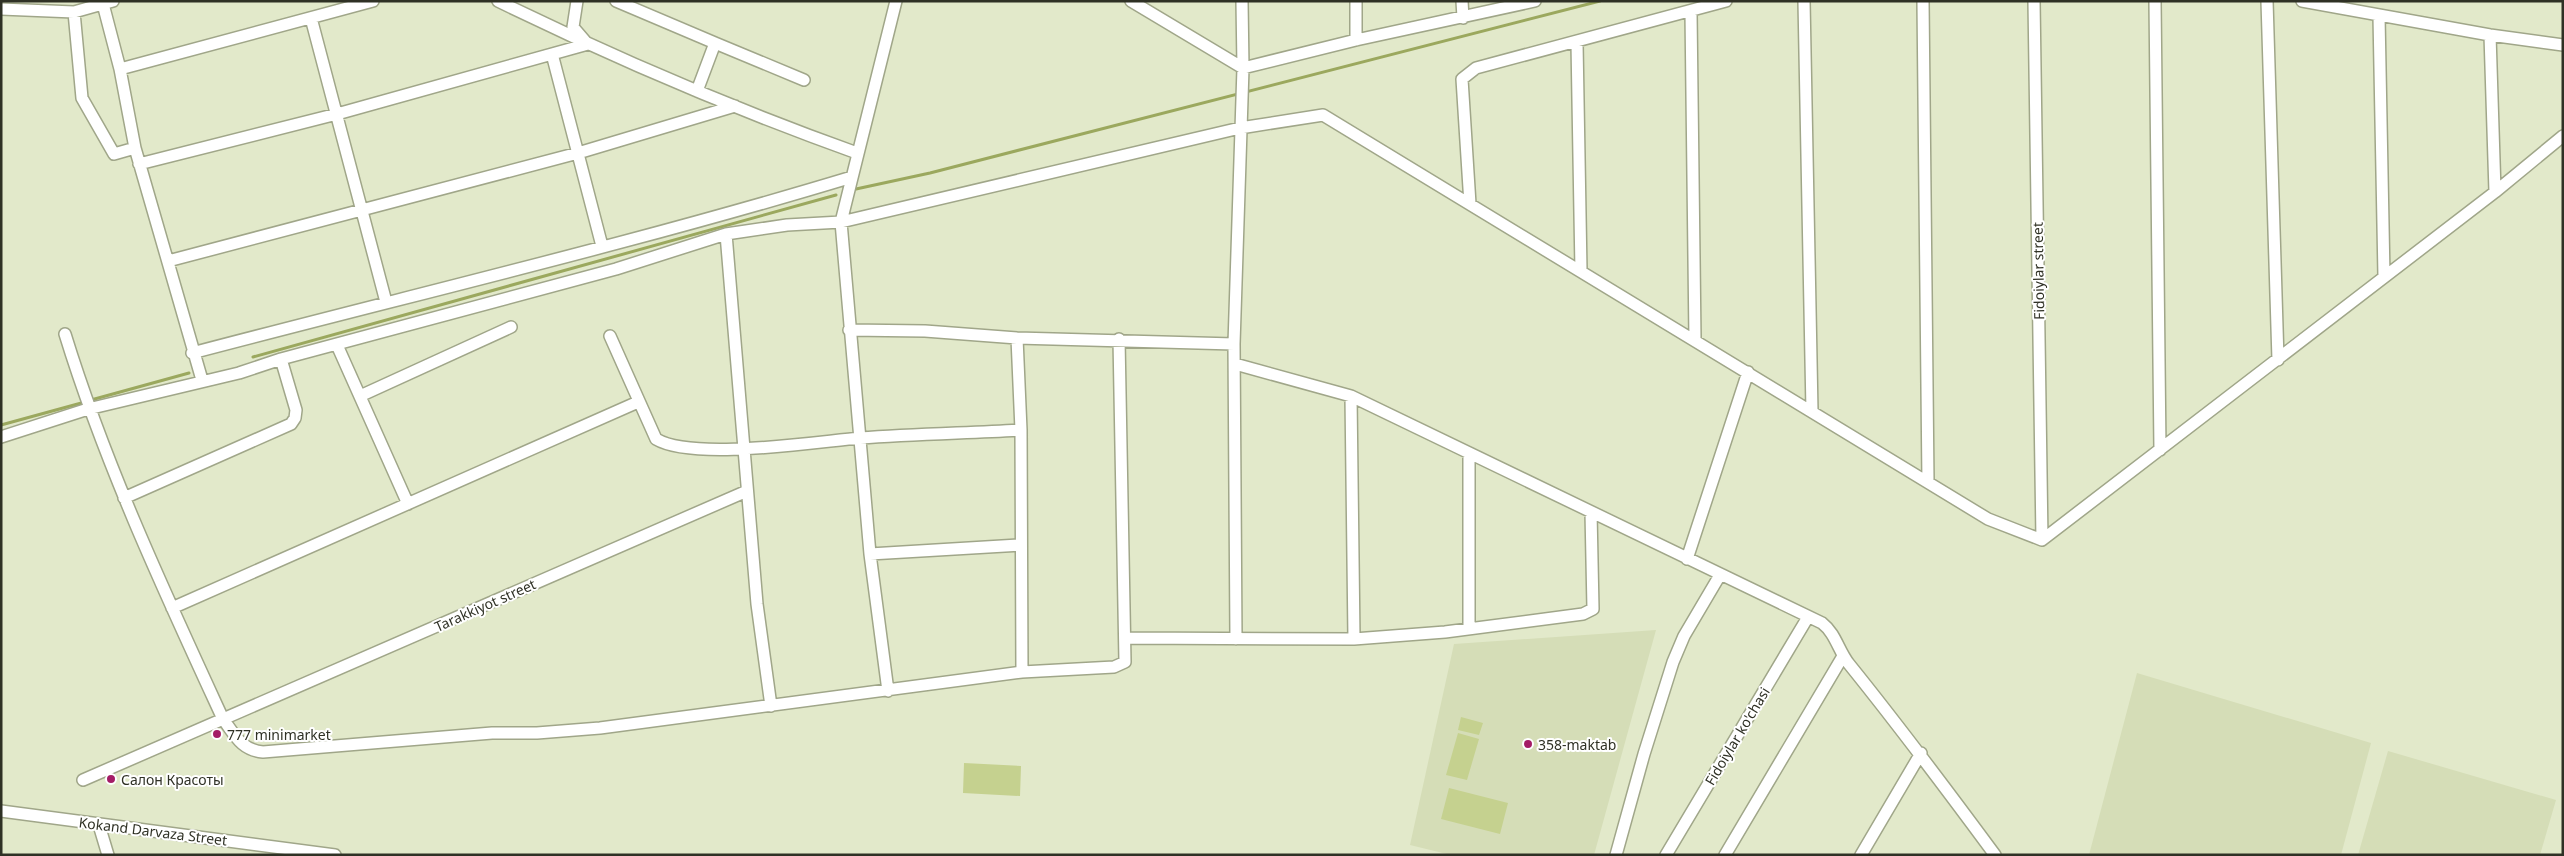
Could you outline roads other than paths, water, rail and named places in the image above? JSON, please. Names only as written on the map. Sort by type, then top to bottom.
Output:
[{"type":"street","points":[[120,69],[373,1]]},
{"type":"street","points":[[498,1],[588,44],[697,91],[857,153]]},
{"type":"street","points":[[577,1],[573,27],[588,44]]},
{"type":"street","points":[[616,1],[804,80]]},
{"type":"street","points":[[888,691],[870,554],[861,438],[848,330],[841,222],[896,1]]},
{"type":"street","points":[[1131,1],[1243,68],[1356,40],[1535,1]]},
{"type":"street","points":[[1236,639],[1234,344],[1243,68],[1242,1]]},
{"type":"street","points":[[1356,1],[1356,40]]},
{"type":"street","points":[[1462,1],[1462,18]]},
{"type":"street","points":[[1470,204],[1462,79],[1476,68],[1691,12],[1726,1]]},
{"type":"street","points":[[1804,1],[1812,411]]},
{"type":"street","points":[[1922,1],[1928,482]]},
{"type":"street","name":"Fidoiylar street","points":[[2034,1],[2042,540]]},
{"type":"street","points":[[2155,1],[2160,450]]},
{"type":"street","points":[[2267,1],[2278,360]]},
{"type":"street","points":[[2302,1],[2490,36],[2563,45]]},
{"type":"street","points":[[1,9],[74,12],[108,3],[135,148],[168,261],[192,353],[202,380]]},
{"type":"street","points":[[74,12],[82,98],[114,154],[135,148]]},
{"type":"street","points":[[1691,12],[1695,340]]},
{"type":"street","points":[[2379,16],[2384,277]]},
{"type":"street","points":[[311,18],[386,302]]},
{"type":"street","points":[[2490,36],[2495,192]]},
{"type":"street","points":[[1577,42],[1581,271]]},
{"type":"street","points":[[697,91],[715,43]]},
{"type":"street","points":[[139,164],[337,114],[588,44]]},
{"type":"street","points":[[552,54],[602,246]]},
{"type":"street","points":[[168,261],[362,208],[578,153],[735,106]]},
{"type":"street","points":[[1,437],[88,409],[202,380],[239,373],[281,359],[616,269],[726,234],[787,225],[841,222],[1240,128],[1323,115],[1988,519],[2042,540],[2495,192],[2563,136]]},
{"type":"street","points":[[192,353],[602,246],[852,177]]},
{"type":"street","points":[[726,234],[757,604],[771,706]]},
{"type":"street","points":[[360,396],[511,328]]},
{"type":"street","points":[[848,330],[925,331],[1017,338],[1119,339],[1234,344]]},
{"type":"street","points":[[65,334],[88,409],[124,498],[222,719],[242,745],[251,751],[263,752],[492,732],[537,732],[600,728],[1022,672],[1114,667],[1125,662],[1119,339]]},
{"type":"street","points":[[610,336],[656,439],[664,444],[675,447],[744,449],[861,438],[1021,430]]},
{"type":"street","points":[[1017,338],[1021,430],[1022,672]]},
{"type":"street","points":[[337,345],[408,504]]},
{"type":"street","points":[[124,498],[291,424],[296,418],[296,410],[281,359]]},
{"type":"street","points":[[1235,364],[1351,396],[1822,623],[1832,632],[1843,656],[1921,753],[1994,855]]},
{"type":"street","points":[[1687,559],[1748,372]]},
{"type":"street","points":[[1351,396],[1354,639]]},
{"type":"street","points":[[172,608],[638,402]]},
{"type":"street","points":[[1469,454],[1469,628]]},
{"type":"street","name":"Tarakkiyot street","points":[[83,780],[747,491]]},
{"type":"street","points":[[1125,638],[1354,639],[1469,628],[1583,614],[1593,609],[1591,512]]},
{"type":"street","points":[[870,554],[1020,545]]},
{"type":"street","points":[[1616,855],[1644,754],[1673,662],[1684,636],[1720,575]]},
{"type":"street","name":"Fidoiylar ko'chasi","points":[[1666,855],[1808,617]]},
{"type":"street","points":[[1726,855],[1843,656]]},
{"type":"street","points":[[1861,855],[1921,753]]},
{"type":"street","name":"Kokand Darvaza Street","points":[[1,811],[335,855]]},
{"type":"street","points":[[99,825],[108,855]]},
{"type":"waterway","points":[[856,189],[930,173],[1600,1]]},
{"type":"waterway","points":[[253,357],[836,195]]},
{"type":"waterway","points":[[91,400],[189,373]]},
{"type":"waterway","points":[[1,425],[85,402]]},
{"type":"place","name":"777 minimarket","points":[[217,734]]},
{"type":"place","name":"358-maktab","points":[[1528,744]]},
{"type":"place","name":"Салон Красоты","points":[[111,779]]}]
